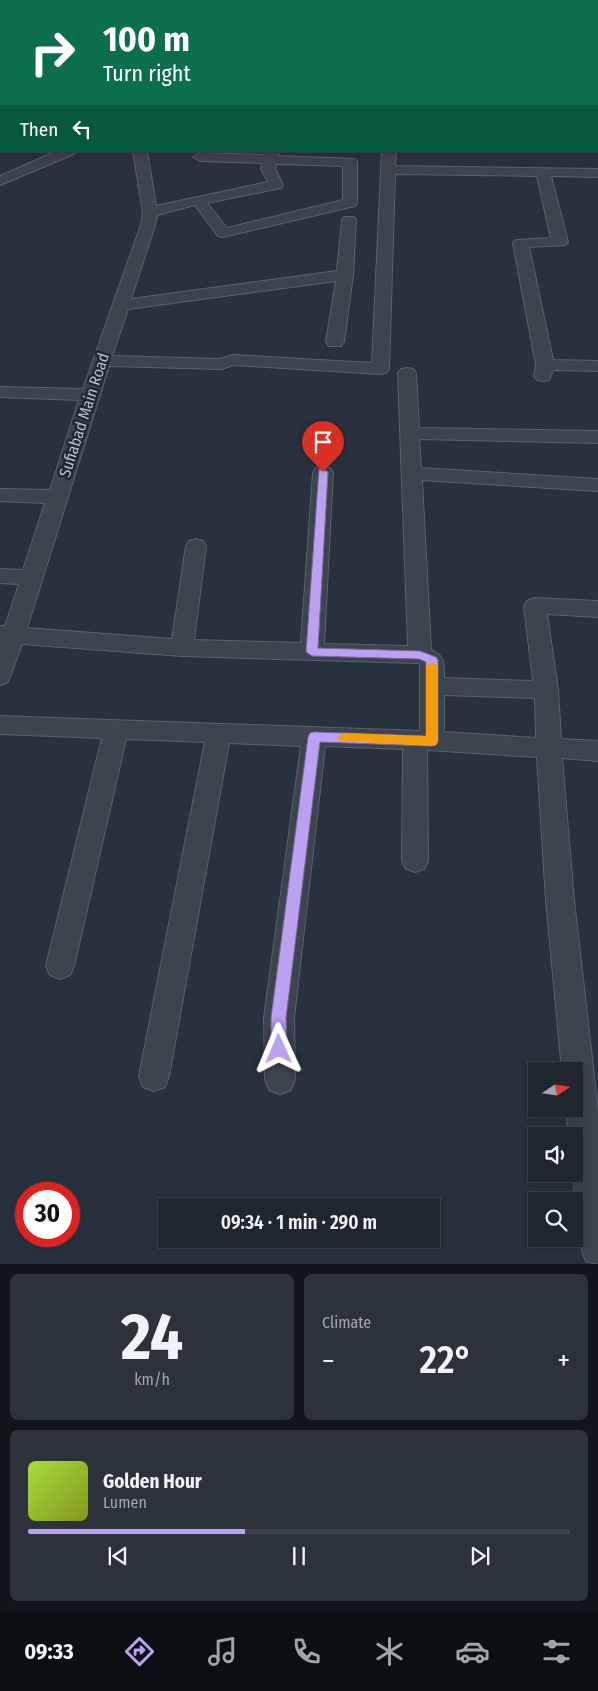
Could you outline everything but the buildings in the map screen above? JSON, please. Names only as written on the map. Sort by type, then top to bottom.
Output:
[{"type":"street","points":[[0,181],[67,152]]},
{"type":"street","name":"Sufiabad Main Road","points":[[0,676],[7,634],[32,578],[101,361],[148,225],[150,212],[140,152]]},
{"type":"street","points":[[101,361],[221,364],[234,360],[380,369],[389,152]]},
{"type":"street","points":[[150,212],[198,200],[276,185],[268,169],[271,155]]},
{"type":"street","points":[[198,200],[224,233],[350,203],[350,157],[271,155],[200,157]]},
{"type":"street","points":[[388,170],[598,173]]},
{"type":"street","points":[[543,172],[560,242],[521,243],[544,370],[598,366]]},
{"type":"street","points":[[335,342],[349,220]]},
{"type":"street","points":[[120,305],[344,275]]},
{"type":"street","points":[[407,373],[420,655]]},
{"type":"street","points":[[0,392],[90,395]]},
{"type":"street","points":[[410,433],[598,437]]},
{"type":"street","points":[[312,652],[323,472]]},
{"type":"street","points":[[412,473],[598,485]]},
{"type":"street","points":[[0,495],[57,497]]},
{"type":"street","points":[[182,648],[196,546]]},
{"type":"street","points":[[0,576],[32,578]]},
{"type":"street","points":[[598,609],[535,606],[546,690],[548,748],[565,959],[598,1250]]},
{"type":"street","points":[[7,634],[182,648],[420,655],[432,660],[432,686],[424,741],[415,861]]},
{"type":"street","points":[[432,686],[546,690]]},
{"type":"street","points":[[0,725],[424,741],[598,751]]},
{"type":"street","points":[[60,966],[116,729]]},
{"type":"street","points":[[154,1076],[219,733]]},
{"type":"street","points":[[280,1079],[279,1018],[314,737]]},
{"type":"slow traffic","points":[[344,738],[432,741],[432,666]]},
{"type":"route","points":[[279,1049],[279,1018],[314,737],[432,741],[432,660],[420,655],[312,652],[323,472]]}]
